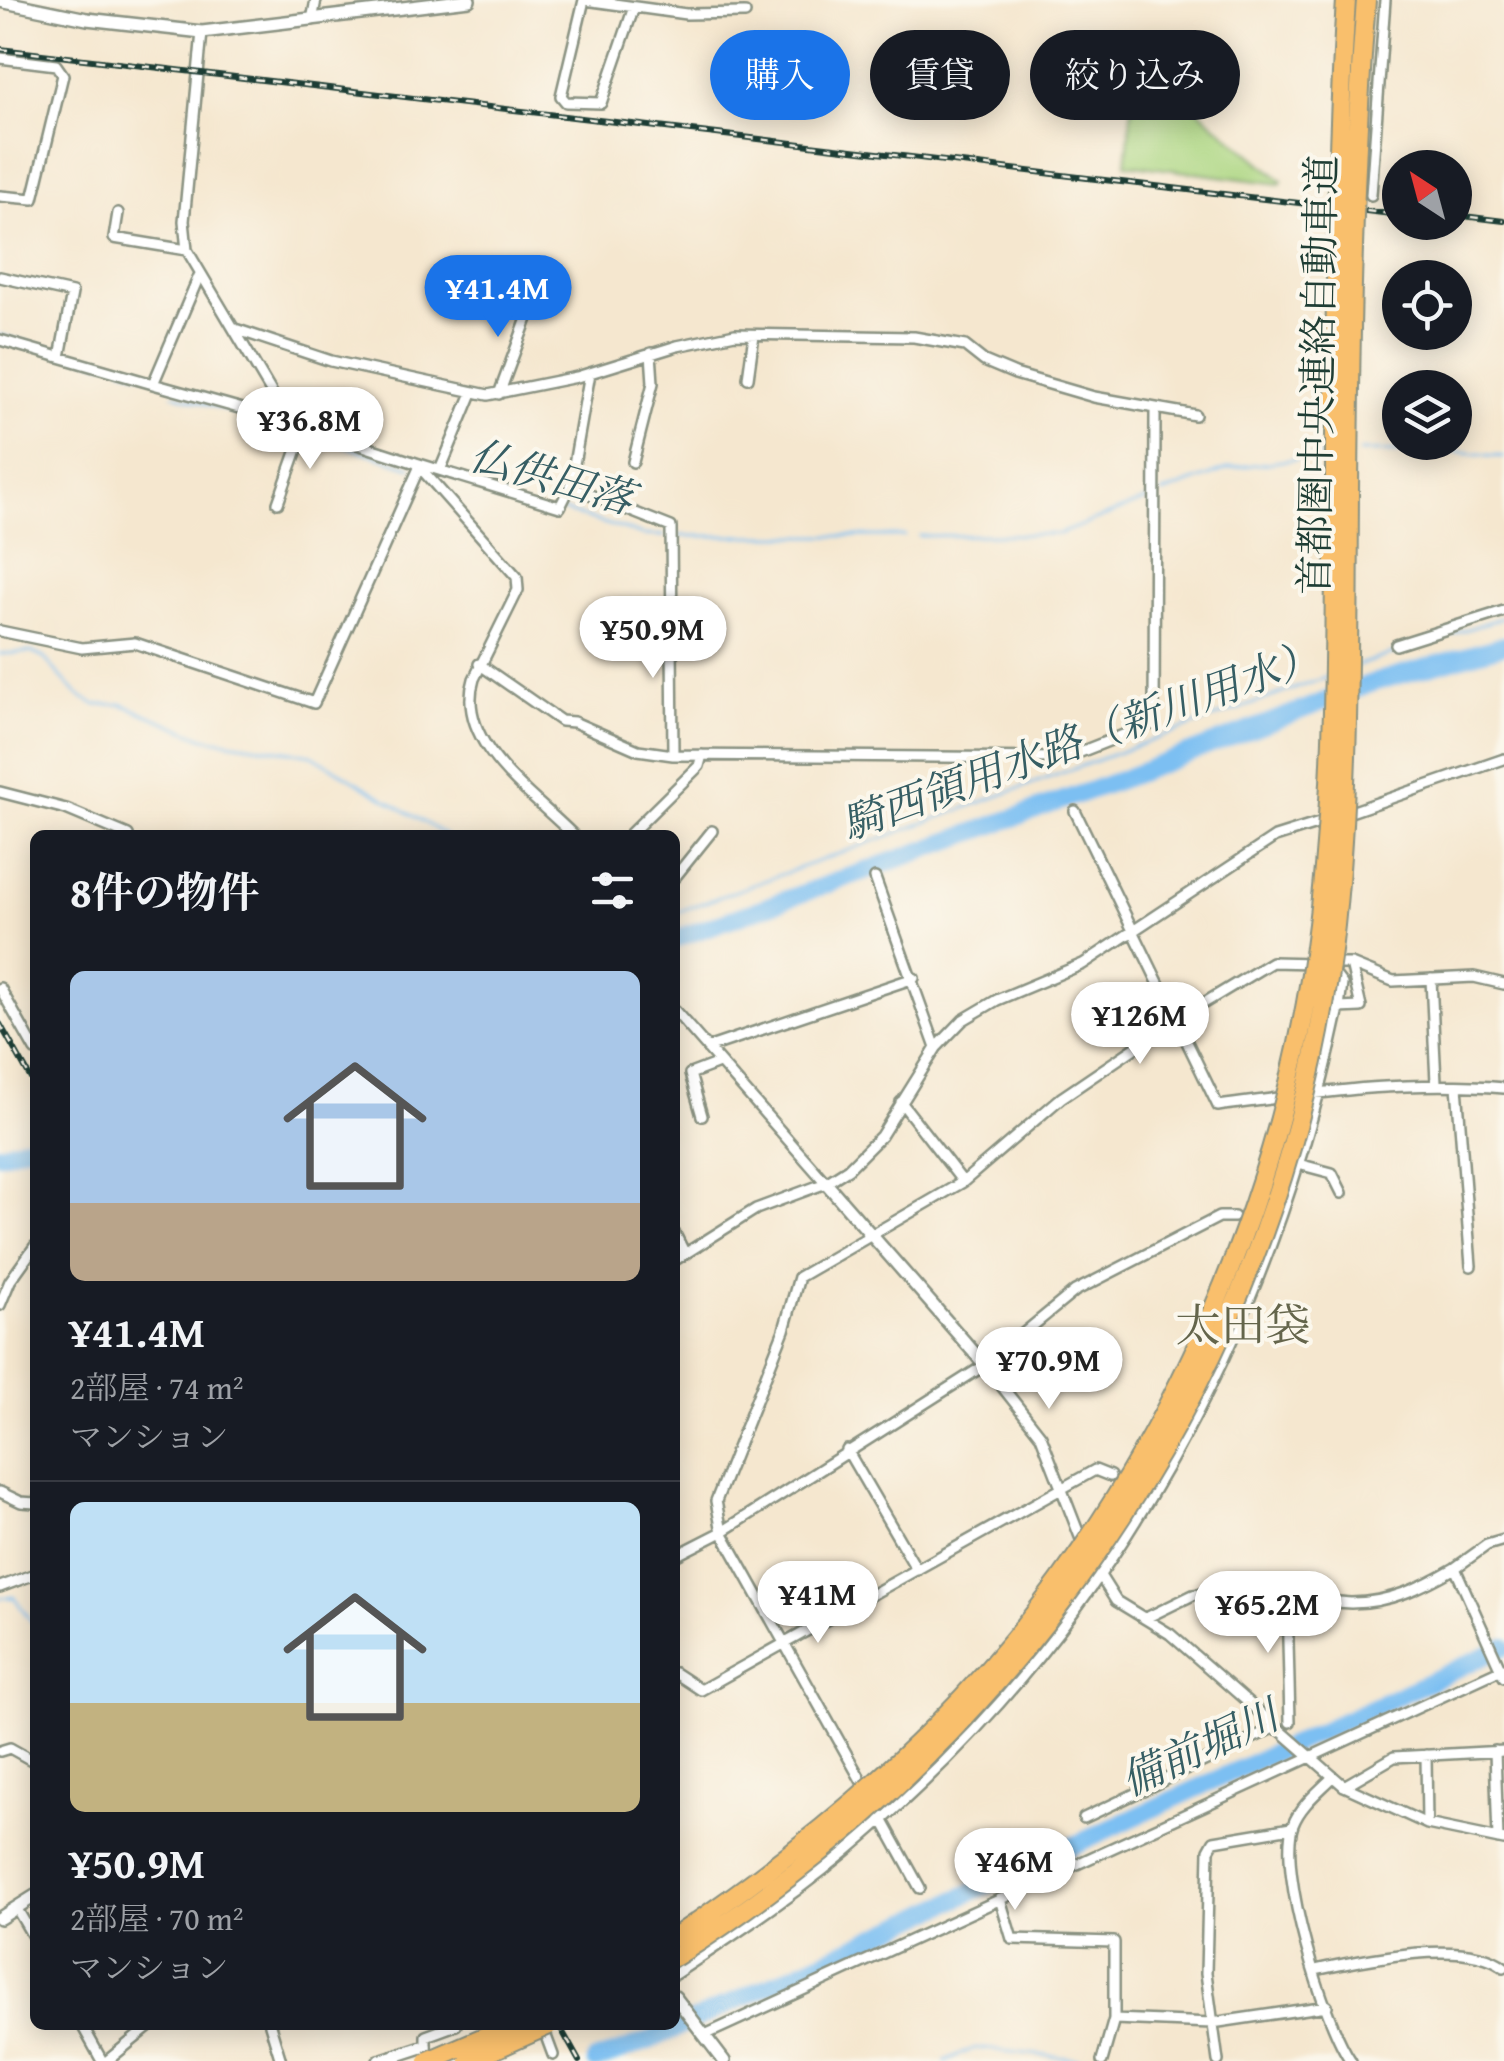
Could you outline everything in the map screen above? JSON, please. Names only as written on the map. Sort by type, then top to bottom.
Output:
[{"type":"highway","name":"首都圏中央連絡自動車道","points":[[680,1933],[836,1818],[940,1722],[1035,1610],[1128,1472],[1206,1322],[1264,1173],[1298,1039],[1324,859],[1334,592],[1336,226],[1346,0]]},
{"type":"highway","name":"首都圏中央連絡自動車道","points":[[680,1954],[762,1900],[848,1832],[961,1724],[1050,1620],[1146,1481],[1228,1318],[1258,1244],[1316,1043],[1338,894],[1348,637],[1352,228],[1366,0]]},
{"type":"highway","points":[[428,2056],[498,2030]]},
{"type":"highway","points":[[469,2061],[535,2030]]},
{"type":"street","points":[[312,20],[316,0]]},
{"type":"street","points":[[0,1],[87,19],[202,32],[312,20],[408,3],[468,0]]},
{"type":"street","points":[[634,7],[601,103],[566,102],[562,96],[584,0],[745,14]]},
{"type":"street","points":[[1370,195],[1385,0]]},
{"type":"street","points":[[202,32],[184,220],[187,250],[290,422]]},
{"type":"street","points":[[0,58],[56,65],[62,75],[33,199],[0,196]]},
{"type":"street","points":[[118,213],[114,238],[187,250]]},
{"type":"street","points":[[153,384],[200,276]]},
{"type":"street","points":[[0,277],[72,294],[60,358]]},
{"type":"street","points":[[499,394],[535,297]]},
{"type":"street","points":[[235,329],[331,361],[472,394],[499,394],[735,334],[914,338],[965,346],[984,361],[1015,374],[1195,415]]},
{"type":"street","points":[[748,378],[754,335]]},
{"type":"street","points":[[0,340],[290,422],[417,466],[442,468],[560,506],[570,487],[590,373]]},
{"type":"street","points":[[632,462],[653,383],[651,353]]},
{"type":"street","points":[[442,468],[472,394]]},
{"type":"street","points":[[480,664],[561,721],[574,722],[638,750],[702,755],[1065,758],[1154,723],[1156,409]]},
{"type":"street","points":[[278,503],[305,427]]},
{"type":"street","points":[[0,631],[82,648],[135,643],[314,703],[417,466]]},
{"type":"street","points":[[417,466],[520,583],[469,694],[472,720],[482,743],[568,830]]},
{"type":"street","points":[[570,487],[671,527],[673,754]]},
{"type":"street","points":[[1396,645],[1504,611]]},
{"type":"street","points":[[633,830],[699,766],[702,755]]},
{"type":"street","points":[[680,1257],[756,1209],[826,1183],[848,1168],[881,1136],[936,1048],[963,1020],[997,1000],[1083,964],[1134,934],[1275,837],[1504,759]]},
{"type":"street","points":[[0,792],[66,809],[116,830]]},
{"type":"street","points":[[1075,811],[1218,1106],[1375,1084],[1436,1082],[1504,1088]]},
{"type":"street","points":[[680,870],[712,831]]},
{"type":"street","points":[[875,878],[936,1048]]},
{"type":"street","points":[[920,1888],[722,1532],[716,1501],[784,1330],[799,1278],[964,1182],[1061,1098],[1176,1020],[1272,962],[1351,964],[1394,981],[1474,977],[1504,984]]},
{"type":"street","points":[[680,1971],[782,1900],[882,1820],[966,1739],[1044,1651],[1100,1575],[1178,1449],[1238,1334],[1301,1168],[1340,1008],[1342,984],[1328,964]]},
{"type":"street","points":[[1340,1008],[1361,1007],[1351,964]]},
{"type":"street","points":[[707,1048],[914,978]]},
{"type":"street","points":[[1432,979],[1436,1082]]},
{"type":"street","points":[[0,988],[30,1041]]},
{"type":"street","points":[[680,1017],[984,1364],[1042,1436],[1074,1528],[1116,1601],[1170,1634],[1344,1786],[1426,1824],[1501,1840],[1499,1751],[1394,1757],[1344,1786]]},
{"type":"street","points":[[702,1116],[690,1074],[720,1063]]},
{"type":"street","points":[[1457,1086],[1470,1266]]},
{"type":"street","points":[[901,1102],[964,1182]]},
{"type":"street","points":[[1243,1194],[1251,1196],[1280,1176],[1301,1168],[1332,1173],[1342,1193]]},
{"type":"street","points":[[680,1553],[722,1532],[984,1364],[1075,1291],[1219,1216],[1234,1217]]},
{"type":"street","points":[[680,1244],[685,1254]]},
{"type":"street","points":[[0,1305],[10,1281],[30,1253]]},
{"type":"street","points":[[1140,1428],[1178,1449]]},
{"type":"street","points":[[848,1450],[917,1570]]},
{"type":"street","points":[[680,1676],[701,1690],[1095,1470],[1110,1476]]},
{"type":"street","points":[[0,1492],[30,1503]]},
{"type":"street","points":[[1288,1601],[1322,1598],[1348,1603],[1390,1598],[1419,1589],[1487,1545],[1504,1540]]},
{"type":"street","points":[[706,2034],[1502,1672],[1455,1568]]},
{"type":"street","points":[[0,1587],[30,1576]]},
{"type":"street","points":[[1146,1618],[1204,1593],[1275,1586],[1288,1601],[1290,1722]]},
{"type":"street","points":[[952,1684],[956,1691],[949,1720],[966,1739]]},
{"type":"street","points":[[1084,1818],[1276,1727]]},
{"type":"street","points":[[0,1751],[10,1748],[30,1759]]},
{"type":"street","points":[[1426,1755],[1426,1824]]},
{"type":"street","points":[[1332,1778],[1300,1810],[1291,1828],[1292,1889],[1326,2006],[1351,2061]]},
{"type":"street","points":[[1218,2061],[1205,1935],[1208,1850],[1214,1841],[1291,1828]]},
{"type":"street","points":[[1000,1899],[1012,1938],[1114,1942],[1114,2019],[1102,2061]]},
{"type":"street","points":[[0,1918],[30,1900]]},
{"type":"street","points":[[17,1909],[30,1931]]},
{"type":"street","points":[[1315,1970],[1458,1953],[1488,1955],[1504,1968]]},
{"type":"street","points":[[680,2002],[724,2061]]},
{"type":"street","points":[[1114,2019],[1212,2022],[1326,2006]]},
{"type":"street","points":[[85,2030],[105,2061],[145,2030]]},
{"type":"street","points":[[271,2030],[280,2061]]},
{"type":"street","points":[[379,2061],[428,2056],[426,2036],[442,2030]]},
{"type":"street","points":[[547,2030],[553,2055]]},
{"type":"green space","points":[[1131,120],[1210,120],[1282,181],[1280,184],[1126,164]]},
{"type":"waterway","name":"仏供田落","points":[[0,335],[53,350]]},
{"type":"waterway","name":"仏供田落","points":[[69,354],[106,364]]},
{"type":"waterway","name":"仏供田落","points":[[122,368],[148,375]]},
{"type":"waterway","name":"仏供田落","points":[[173,394],[295,431]]},
{"type":"waterway","name":"仏供田落","points":[[310,435],[411,467]]},
{"type":"waterway","name":"仏供田落","points":[[1359,452],[1454,451],[1504,457]]},
{"type":"waterway","name":"仏供田落","points":[[1163,493],[1230,468],[1326,455]]},
{"type":"waterway","name":"仏供田落","points":[[919,536],[1059,534],[1147,500]]},
{"type":"waterway","name":"仏供田落","points":[[560,510],[643,535],[664,536]]},
{"type":"waterway","name":"仏供田落","points":[[679,536],[905,536]]},
{"type":"waterway","name":"騎西領用水路（新川用水）","points":[[1353,667],[1504,617]]},
{"type":"waterway","points":[[680,937],[1125,778],[1372,683],[1504,645]]},
{"type":"waterway","name":"騎西領用水路（新川用水）","points":[[0,654],[31,652],[44,658],[78,695],[96,705],[121,704],[204,738],[312,755],[437,830]]},
{"type":"waterway","name":"騎西領用水路（新川用水）","points":[[680,911],[1327,677]]},
{"type":"waterway","points":[[0,1154],[30,1145]]},
{"type":"waterway","points":[[0,1598],[14,1597],[30,1619]]},
{"type":"waterway","name":"備前堀川","points":[[680,2027],[1504,1647]]},
{"type":"waterway","name":"備前堀川","points":[[595,2061],[673,2030]]},
{"type":"waterway","points":[[945,2061],[975,2048],[1095,2061]]},
{"type":"railway","points":[[0,49],[1382,213]]},
{"type":"railway","points":[[1472,217],[1504,221]]},
{"type":"railway","points":[[0,1024],[30,1077]]},
{"type":"railway","points":[[562,2030],[579,2061]]},
{"type":"district","name":"太田袋","points":[[1243,1324]]}]
